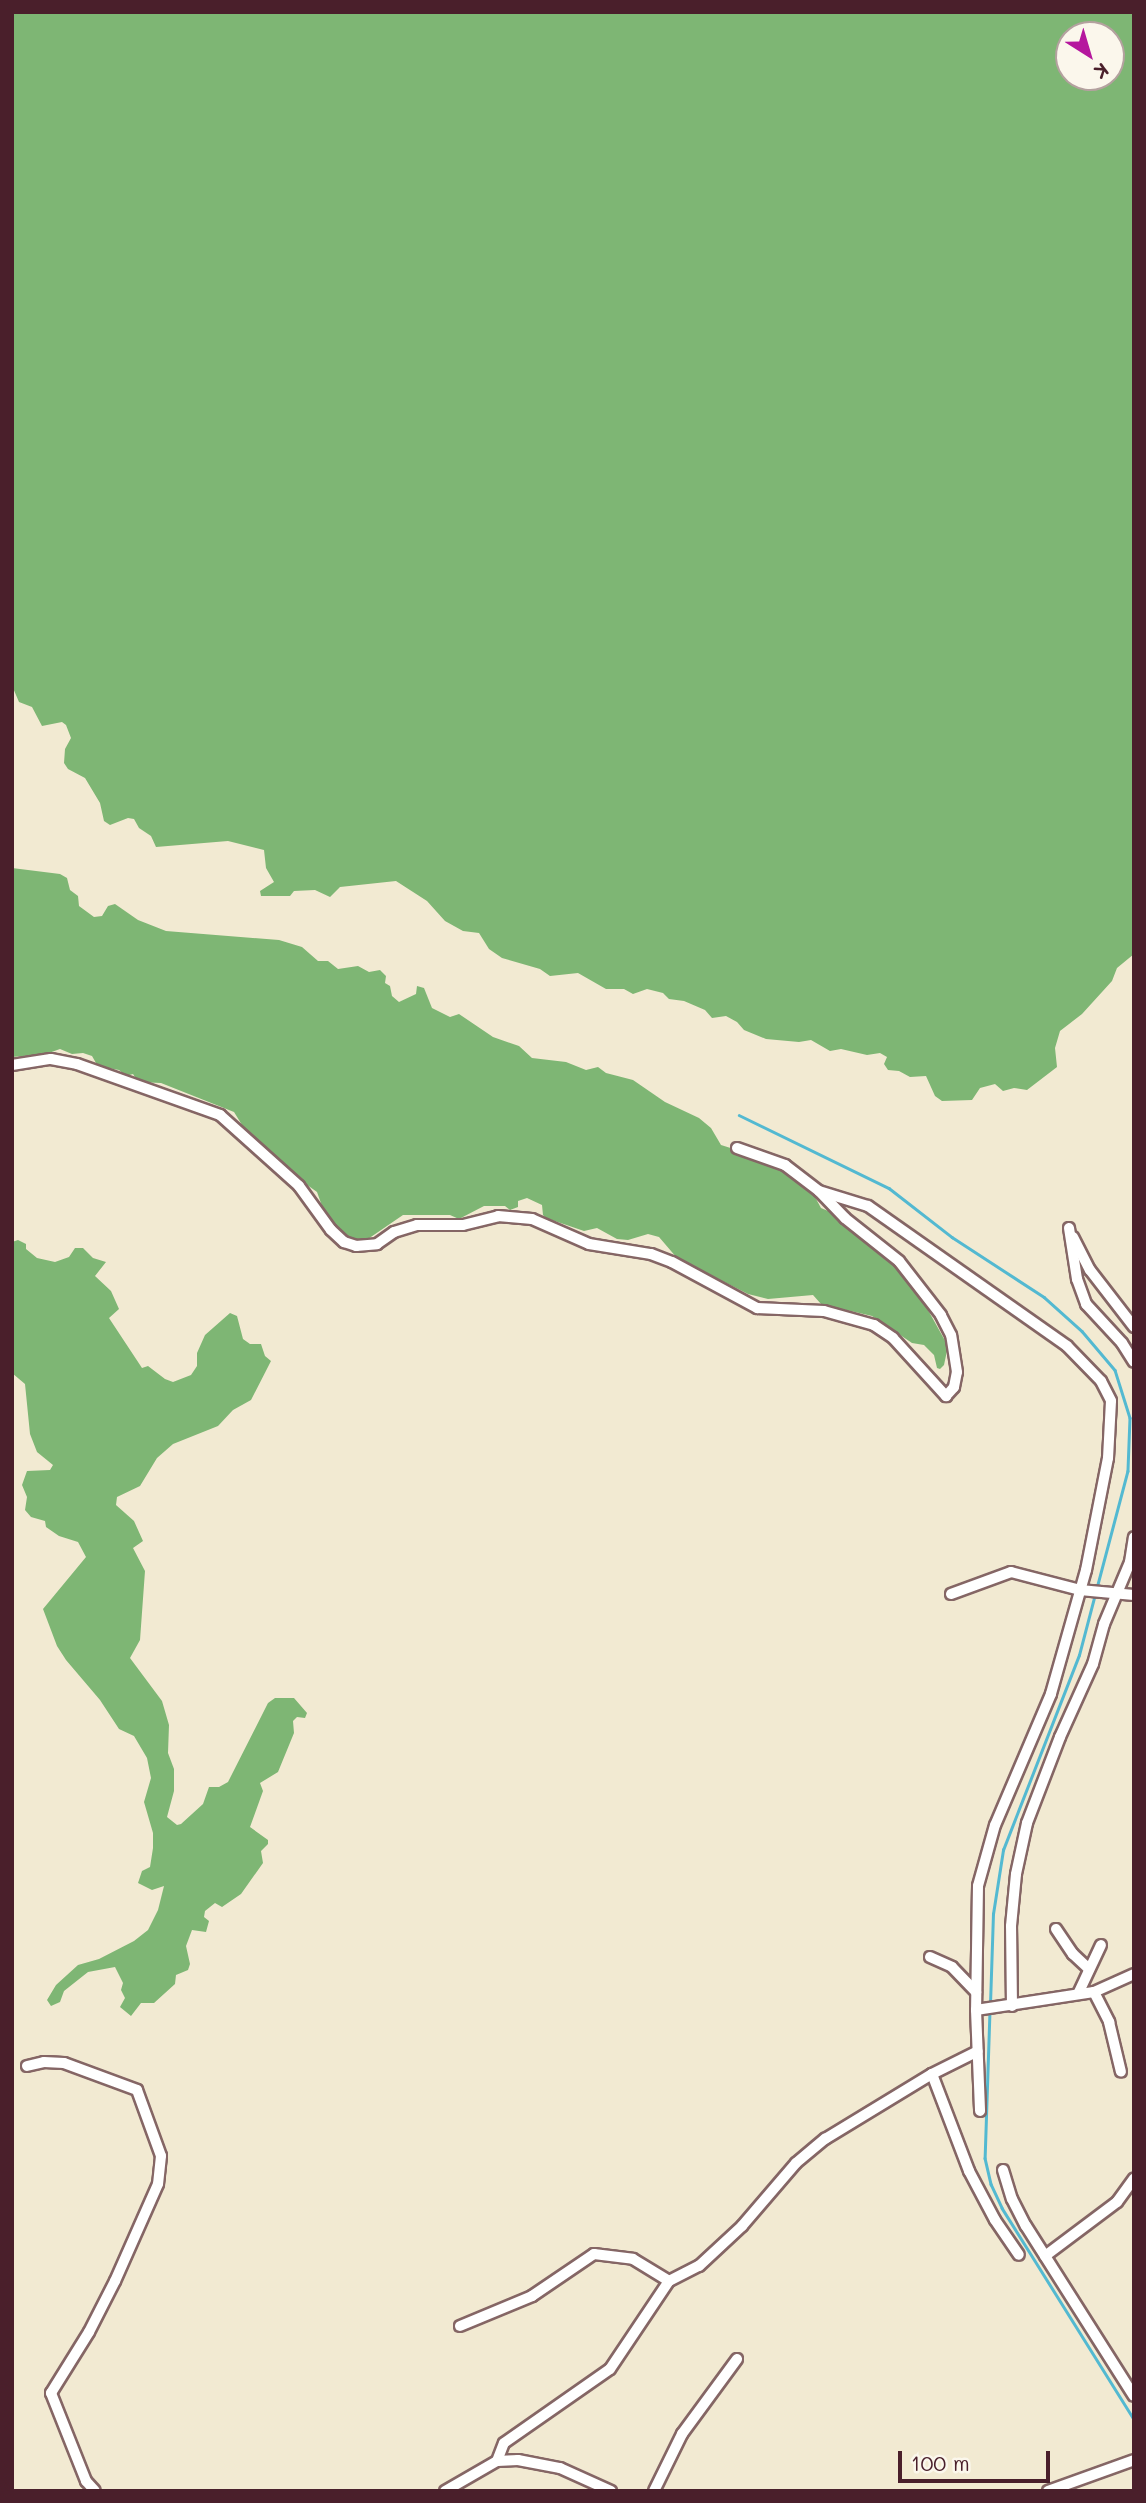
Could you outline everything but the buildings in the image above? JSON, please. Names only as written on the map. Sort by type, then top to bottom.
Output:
[{"type":"street","points":[[12,1065],[51,1059],[77,1064],[220,1115],[299,1186],[331,1230],[344,1242],[356,1247],[377,1244],[394,1232],[417,1225],[463,1225],[498,1216],[532,1219],[589,1244],[651,1254],[672,1262],[757,1308],[824,1311],[874,1325],[893,1338],[946,1396],[954,1387],[957,1372],[951,1335],[941,1315],[899,1261],[845,1218],[819,1191],[785,1166],[737,1148]]},
{"type":"street","points":[[819,1191],[843,1196],[879,1213],[950,1266],[1042,1326],[1068,1346],[1101,1381],[1111,1401],[1111,1433],[1086,1570],[1051,1694],[995,1825],[978,1886],[976,2010],[980,2111]]},
{"type":"street","points":[[1134,1327],[1090,1270],[1069,1228],[1077,1279],[1086,1304],[1122,1343],[1134,1362]]},
{"type":"street","points":[[1012,2006],[1011,1926],[1016,1874],[1027,1823],[1060,1737],[1093,1664],[1115,1595],[1130,1562],[1134,1537]]},
{"type":"street","points":[[951,1594],[1011,1572],[1080,1590],[1134,1595]]},
{"type":"street","points":[[1056,1929],[1073,1954],[1088,1968]]},
{"type":"street","points":[[1078,1994],[1101,1945]]},
{"type":"street","points":[[930,1957],[951,1968],[976,1992]]},
{"type":"street","points":[[976,2010],[1094,1992],[1134,1974]]},
{"type":"street","points":[[1094,1992],[1109,2022],[1121,2072]]},
{"type":"street","points":[[497,2460],[504,2443],[610,2369],[669,2281],[699,2266],[742,2226],[796,2163],[825,2139],[932,2074],[978,2051]]},
{"type":"street","points":[[27,2066],[44,2062],[64,2063],[137,2090],[161,2156],[158,2184],[115,2281],[51,2393],[86,2481],[95,2491]]},
{"type":"street","points":[[932,2074],[969,2171],[995,2220],[1018,2255]]},
{"type":"street","points":[[1003,2170],[1012,2199],[1045,2256],[1134,2396]]},
{"type":"street","points":[[1045,2256],[1117,2202],[1134,2179]]},
{"type":"street","points":[[460,2326],[532,2296],[594,2254],[633,2259],[669,2281]]},
{"type":"street","points":[[653,2491],[682,2434],[737,2359]]},
{"type":"street","points":[[445,2491],[497,2460],[517,2460],[560,2468],[611,2491]]},
{"type":"street","points":[[1048,2491],[1134,2460]]},
{"type":"green space","points":[[12,12],[1134,12],[1134,954],[1117,968],[1112,981],[1082,1014],[1060,1031],[1055,1048],[1057,1067],[1027,1090],[1014,1088],[1003,1091],[995,1084],[980,1088],[972,1100],[942,1101],[935,1096],[926,1076],[910,1077],[899,1071],[888,1070],[884,1064],[887,1057],[880,1053],[867,1055],[841,1049],[830,1051],[811,1040],[799,1042],[766,1039],[744,1030],[726,1016],[712,1018],[705,1010],[684,1001],[669,999],[663,993],[647,989],[633,994],[624,989],[606,989],[578,973],[550,976],[540,969],[502,958],[489,949],[479,933],[463,931],[445,921],[427,901],[396,881],[340,887],[330,897],[315,890],[294,891],[290,896],[261,896],[260,891],[274,882],[266,868],[264,850],[228,841],[156,847],[151,836],[139,828],[134,819],[128,818],[110,825],[104,821],[100,803],[85,778],[68,769],[64,763],[65,749],[71,738],[66,725],[62,722],[42,726],[32,707],[19,702],[13,688]]},
{"type":"green space","points":[[12,868],[60,874],[67,878],[70,890],[78,896],[79,906],[94,917],[102,916],[108,906],[115,904],[138,920],[166,931],[279,940],[302,947],[318,961],[328,961],[338,969],[358,966],[369,972],[380,970],[386,976],[385,983],[390,986],[392,996],[399,1002],[416,994],[417,986],[424,988],[432,1008],[450,1017],[459,1014],[493,1037],[519,1046],[532,1058],[566,1062],[586,1070],[598,1067],[606,1073],[633,1080],[665,1102],[699,1118],[711,1128],[721,1145],[781,1164],[809,1186],[821,1208],[847,1219],[894,1265],[928,1310],[948,1346],[944,1365],[940,1369],[937,1368],[934,1355],[924,1345],[912,1343],[872,1316],[821,1304],[813,1295],[768,1299],[748,1294],[677,1258],[659,1237],[648,1234],[628,1240],[617,1239],[597,1228],[584,1231],[546,1218],[542,1205],[527,1198],[518,1201],[518,1207],[510,1210],[505,1206],[484,1206],[459,1219],[450,1215],[403,1215],[365,1241],[348,1237],[326,1217],[317,1192],[289,1172],[247,1133],[234,1112],[161,1083],[138,1082],[133,1074],[126,1076],[119,1070],[102,1067],[92,1056],[83,1053],[72,1054],[60,1049],[46,1054],[12,1057]]},
{"type":"green space","points":[[18,1240],[26,1244],[26,1249],[37,1258],[55,1262],[69,1257],[75,1248],[83,1248],[93,1258],[106,1262],[95,1276],[111,1291],[119,1309],[109,1318],[142,1368],[148,1366],[165,1379],[173,1382],[191,1375],[197,1366],[197,1353],[205,1335],[230,1313],[237,1316],[243,1339],[250,1344],[261,1344],[265,1356],[271,1361],[251,1400],[233,1410],[218,1426],[173,1444],[157,1458],[140,1486],[117,1497],[116,1505],[134,1521],[143,1541],[133,1548],[145,1571],[140,1640],[130,1658],[162,1701],[169,1725],[168,1753],[174,1769],[174,1791],[167,1817],[177,1825],[181,1824],[203,1804],[209,1787],[219,1787],[228,1782],[268,1703],[275,1698],[294,1698],[307,1713],[305,1718],[297,1717],[293,1721],[294,1733],[278,1772],[260,1783],[263,1791],[250,1827],[268,1840],[268,1844],[261,1851],[263,1863],[241,1894],[222,1907],[215,1903],[205,1911],[204,1917],[209,1921],[206,1932],[192,1930],[186,1946],[190,1964],[188,1970],[176,1975],[175,1984],[154,2003],[141,2003],[131,2016],[120,2007],[125,1998],[121,1990],[123,1983],[115,1967],[88,1972],[64,1991],[60,2002],[51,2006],[47,2000],[56,1985],[78,1965],[99,1959],[134,1941],[148,1930],[158,1910],[164,1886],[152,1890],[138,1883],[142,1871],[150,1867],[153,1848],[153,1833],[144,1802],[151,1778],[147,1758],[134,1736],[119,1729],[100,1700],[66,1660],[57,1646],[43,1609],[86,1557],[78,1542],[59,1536],[46,1527],[45,1521],[31,1517],[25,1510],[27,1497],[22,1485],[27,1471],[50,1470],[53,1465],[37,1452],[30,1434],[25,1384],[12,1373],[12,1242]]},
{"type":"waterway","points":[[739,1115],[889,1188],[952,1237],[1044,1297],[1082,1331],[1115,1370],[1130,1418],[1128,1471],[1097,1588]]},
{"type":"waterway","points":[[990,2004],[993,1914],[1003,1850],[1079,1655],[1095,1594]]},
{"type":"waterway","points":[[990,2011],[985,2158],[991,2184],[1002,2208],[1134,2419]]}]
